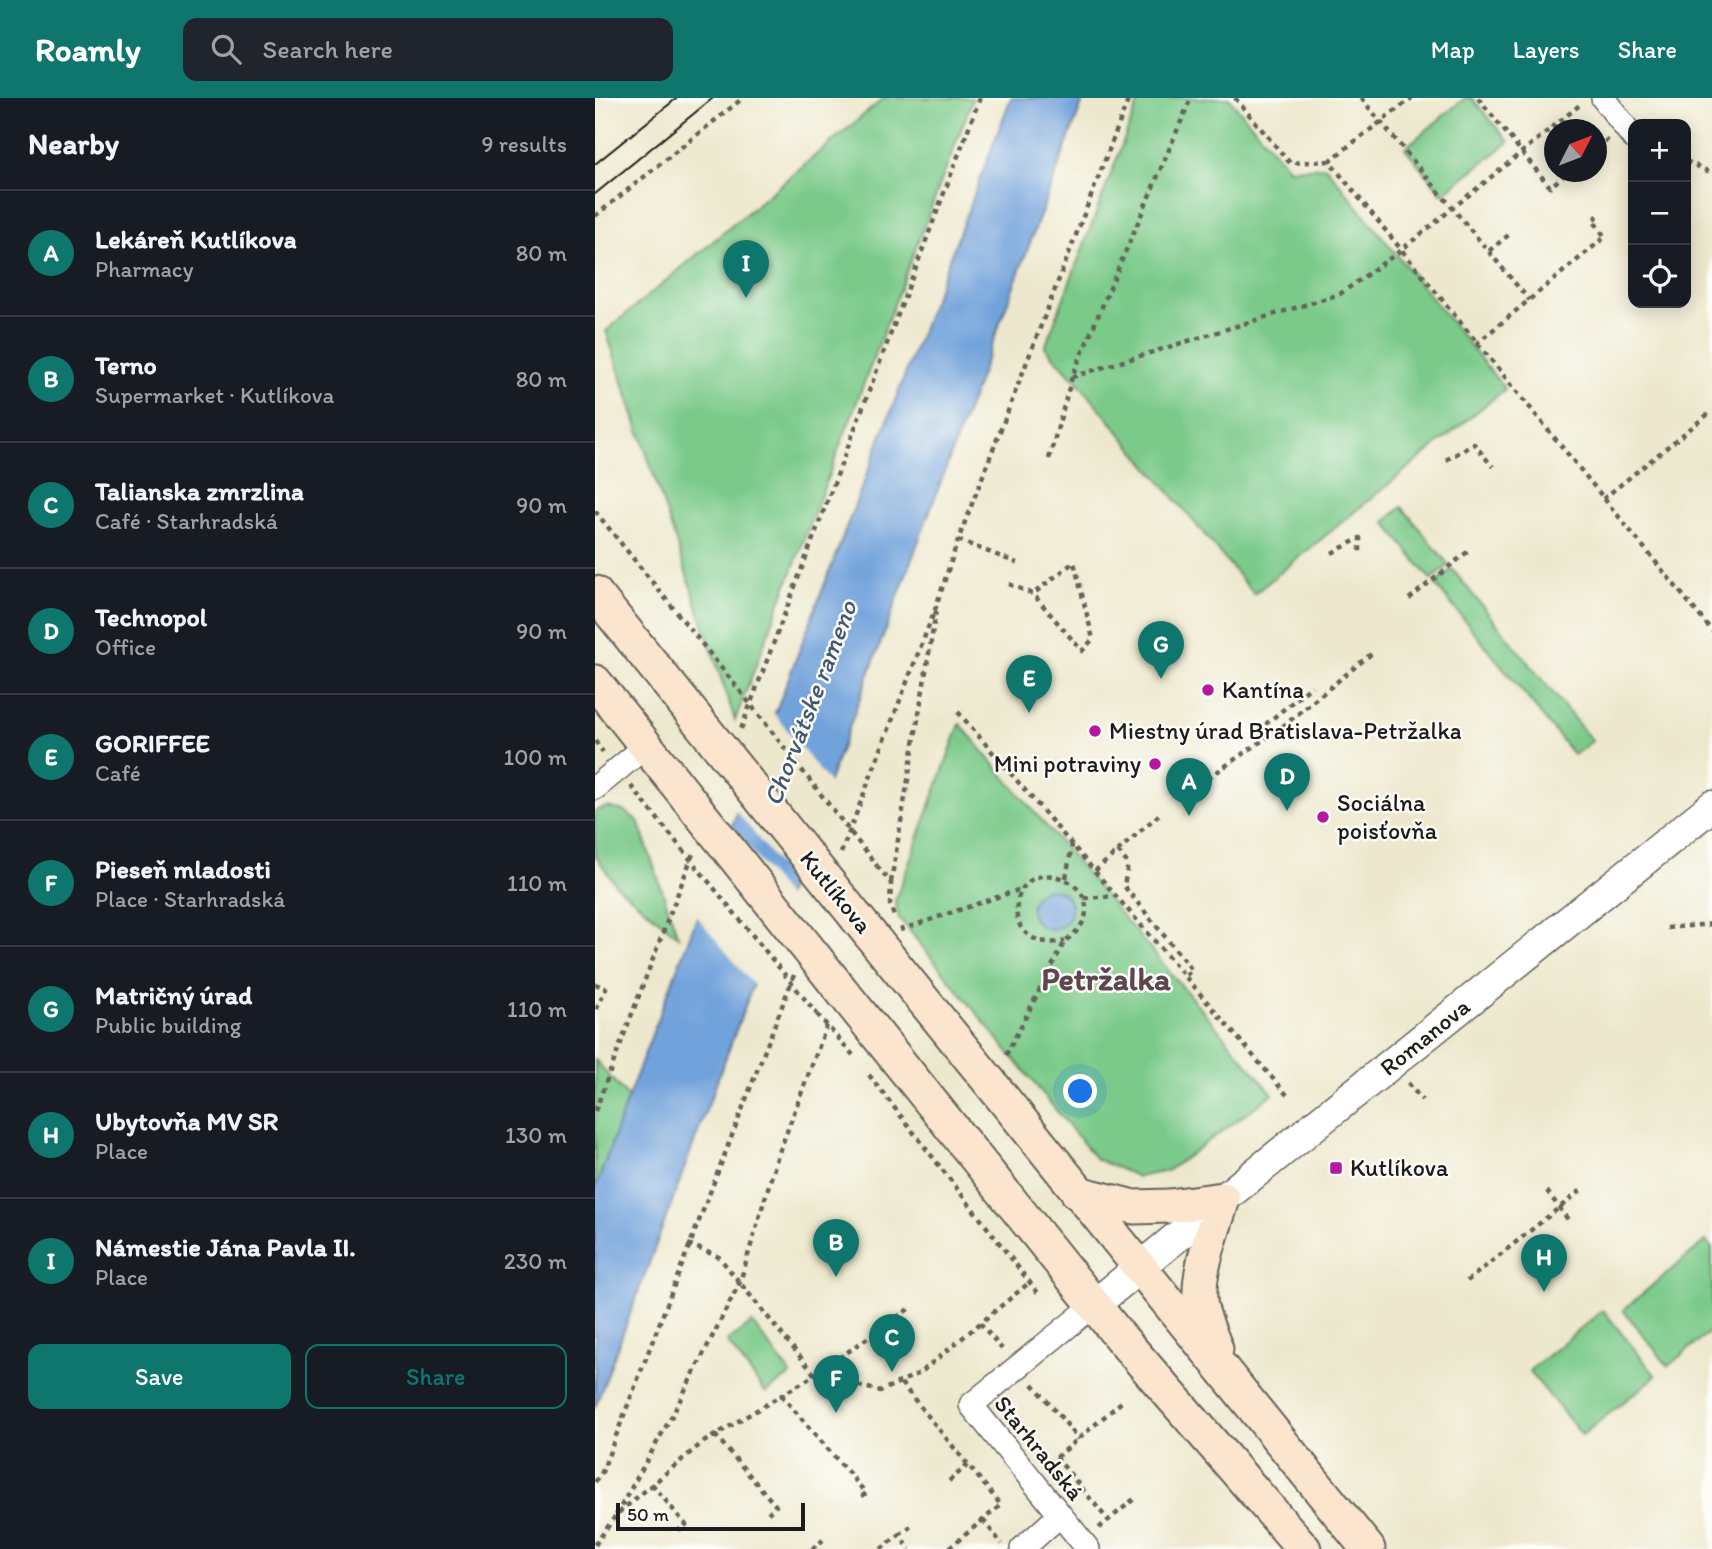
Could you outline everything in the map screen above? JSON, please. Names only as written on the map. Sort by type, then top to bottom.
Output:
[{"type":"main road","name":"Kutlíkova","points":[[595,593],[729,742],[856,917],[1368,1549]]},
{"type":"main road","points":[[595,682],[646,746],[699,825],[833,980],[1172,1400],[1304,1549]]},
{"type":"main road","points":[[1078,1193],[1134,1207],[1169,1206],[1223,1199],[1205,1259],[1201,1289],[1201,1307],[1223,1368]]},
{"type":"street","points":[[1602,98],[1628,131]]},
{"type":"street","points":[[595,788],[646,746]]},
{"type":"street","name":"Romanova","points":[[1094,1305],[1712,806]]},
{"type":"street","name":"Starhradská","points":[[1085,1545],[971,1405],[1094,1305]]},
{"type":"street","points":[[1022,1549],[1060,1515]]},
{"type":"path","points":[[595,216],[743,98]]},
{"type":"path","points":[[729,742],[981,98]]},
{"type":"path","points":[[838,862],[938,598],[957,540],[1129,98]]},
{"type":"path","points":[[1049,458],[1072,377],[1191,98]]},
{"type":"path","points":[[1361,98],[1529,300]]},
{"type":"path","points":[[1239,99],[1290,163],[1329,161],[1412,98]]},
{"type":"path","points":[[1478,98],[1548,188],[1556,182]]},
{"type":"path","points":[[1072,377],[1340,294],[1400,251],[1589,98]]},
{"type":"path","points":[[1329,161],[1712,631]]},
{"type":"path","points":[[1691,163],[1712,173]]},
{"type":"path","points":[[1476,344],[1605,237],[1593,220],[1600,214]]},
{"type":"path","points":[[1489,251],[1511,233]]},
{"type":"path","points":[[1603,499],[1712,411]]},
{"type":"path","points":[[1446,460],[1474,444],[1493,467]]},
{"type":"path","points":[[595,511],[891,883]]},
{"type":"path","points":[[1332,553],[1360,538],[1360,556]]},
{"type":"path","points":[[957,540],[1017,563]]},
{"type":"path","points":[[1409,599],[1471,549]]},
{"type":"path","points":[[1009,584],[1033,594],[1082,651],[1093,639],[1074,562],[1033,594]]},
{"type":"path","points":[[895,917],[890,905],[891,883],[938,598]]},
{"type":"path","points":[[1208,778],[1282,727],[1371,654]]},
{"type":"path","points":[[1275,732],[1267,723],[1313,686]]},
{"type":"path","points":[[958,712],[1287,1095]]},
{"type":"path","points":[[595,741],[817,1014],[856,1058]]},
{"type":"path","points":[[1095,871],[1162,812]]},
{"type":"path","points":[[595,1111],[699,825]]},
{"type":"path","points":[[1066,878],[1072,844]]},
{"type":"path","points":[[1118,851],[1128,864],[1124,886],[1192,970],[1185,976]]},
{"type":"path","points":[[1004,1059],[1066,941],[1083,923],[1086,911],[1084,898],[1066,878],[1051,875],[1035,878],[1024,888],[1018,900],[1016,913],[1020,925],[1028,936],[1040,942],[1053,944],[1066,941]]},
{"type":"path","points":[[907,939],[899,930],[1024,888]]},
{"type":"path","points":[[1084,898],[1116,896]]},
{"type":"path","points":[[1667,928],[1712,924]]},
{"type":"path","points":[[595,1482],[652,1345],[688,1244],[799,963]]},
{"type":"path","points":[[595,984],[606,988],[595,1013]]},
{"type":"path","points":[[599,1549],[595,1545],[616,1515],[673,1414],[740,1282],[777,1158],[827,1025]]},
{"type":"path","points":[[864,1069],[1038,1293]]},
{"type":"path","points":[[1400,1073],[1422,1101]]},
{"type":"path","points":[[1467,1281],[1584,1188]]},
{"type":"path","points":[[1547,1191],[1569,1221]]},
{"type":"path","points":[[688,1244],[719,1257],[815,1375],[880,1391],[920,1373],[1030,1282]]},
{"type":"path","points":[[616,1515],[702,1443],[815,1375],[910,1308]]},
{"type":"path","points":[[901,1382],[1001,1505],[948,1549]]},
{"type":"path","points":[[781,1395],[866,1493],[860,1499]]},
{"type":"path","points":[[1042,1470],[1125,1399]]},
{"type":"path","points":[[715,1435],[776,1506],[768,1513]]},
{"type":"path","points":[[1056,1457],[1108,1520]]},
{"type":"path","points":[[949,1481],[968,1465]]},
{"type":"path","points":[[652,1484],[686,1525],[679,1530]]},
{"type":"path","points":[[1085,1545],[1108,1520],[1133,1499]]},
{"type":"path","points":[[983,1520],[1006,1549]]},
{"type":"path","points":[[881,1549],[914,1524]]},
{"type":"path","points":[[899,1535],[910,1549]]},
{"type":"path","points":[[812,1549],[823,1540]]},
{"type":"green space","points":[[884,98],[973,98],[735,720],[606,331]]},
{"type":"green space","points":[[1140,98],[1229,98],[1289,169],[1326,167],[1505,389],[1254,594],[1086,392],[1045,347]]},
{"type":"green space","points":[[1465,98],[1472,98],[1509,142],[1442,194],[1405,148]]},
{"type":"green space","points":[[1402,507],[1449,565],[1431,580],[1385,522]]},
{"type":"green space","points":[[1452,569],[1592,741],[1574,755],[1435,584]]},
{"type":"green space","points":[[960,724],[1273,1094],[1167,1171],[1138,1177],[1096,1159],[899,918],[895,901]]},
{"type":"green space","points":[[607,807],[624,811],[638,821],[678,936],[616,885],[595,855],[595,811]]},
{"type":"green space","points":[[595,1060],[628,1097],[595,1190]]},
{"type":"green space","points":[[1706,1241],[1712,1248],[1712,1330],[1668,1366],[1623,1310]]},
{"type":"green space","points":[[1603,1310],[1656,1376],[1582,1435],[1529,1371]]},
{"type":"green space","points":[[752,1323],[791,1374],[766,1393],[727,1342]]},
{"type":"water","name":"Chorvátske rameno","points":[[1011,98],[1084,98],[595,1408],[595,1190],[628,1097]]},
{"type":"water","points":[[1051,889],[1065,895],[1071,909],[1065,923],[1051,929],[1037,923],[1031,909],[1037,895]]},
{"type":"pier","points":[[772,711],[831,785],[794,884],[735,809]]},
{"type":"pier","points":[[729,823],[788,898],[755,987],[695,914]]},
{"type":"tram line","points":[[595,164],[677,98]]},
{"type":"tram line","points":[[595,194],[713,98]]},
{"type":"place","name":"Námestie Jána Pavla II.","points":[[746,298]]},
{"type":"place","name":"Matričný úrad","points":[[1161,679]]},
{"type":"place","name":"Kantína","points":[[1208,690]]},
{"type":"place","name":"GORIFFEE","points":[[1029,713]]},
{"type":"place","name":"Miestny úrad Bratislava-Petržalka","points":[[1095,731]]},
{"type":"place","name":"Mini potraviny","points":[[1155,764]]},
{"type":"place","name":"Technopol","points":[[1287,811]]},
{"type":"place","name":"Lekáreň Kutlíkova","points":[[1189,816]]},
{"type":"place","name":"Sociálna poisťovňa","points":[[1323,817]]},
{"type":"place","name":"Kutlíkova","points":[[1336,1168]]},
{"type":"place","name":"Terno","points":[[836,1277]]},
{"type":"place","name":"Ubytovňa MV SR","points":[[1544,1292]]},
{"type":"place","name":"Talianska zmrzlina","points":[[892,1372]]},
{"type":"place","name":"Pieseň mladosti","points":[[836,1413]]},
{"type":"district","name":"Petržalka","points":[[1106,979]]}]
